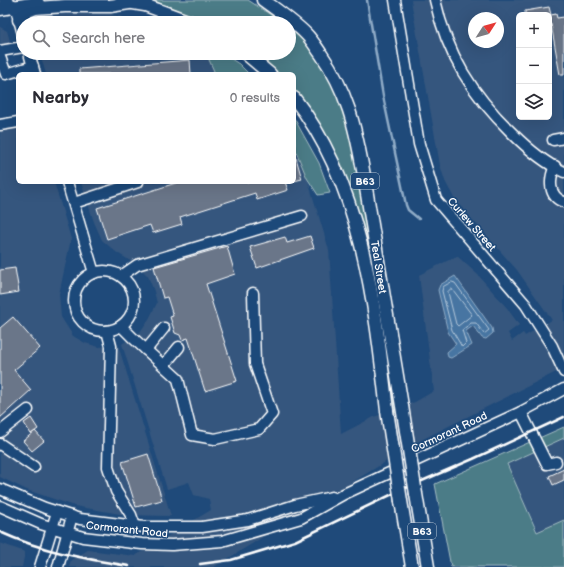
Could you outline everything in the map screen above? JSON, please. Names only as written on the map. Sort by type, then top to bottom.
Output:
[{"type":"main road","points":[[0,9],[65,0]]},
{"type":"main road","points":[[114,0],[145,5],[174,16]]},
{"type":"main road","name":"Teal Street","points":[[263,0],[285,16]]},
{"type":"main road","points":[[23,16],[28,11],[36,8],[65,6],[110,6],[130,3]]},
{"type":"main road","name":"Teal Street","points":[[296,25],[307,35],[330,67],[347,101],[357,137],[428,567]]},
{"type":"main road","points":[[253,60],[268,72]]},
{"type":"main road","name":"Teal Street","points":[[296,101],[322,139],[350,205],[368,277],[387,411],[412,565]]},
{"type":"street","points":[[4,0],[15,6],[18,16]]},
{"type":"street","name":"Curlew Street","points":[[395,0],[419,144],[436,200],[526,305],[552,346],[564,372]]},
{"type":"street","points":[[435,0],[450,47],[474,90],[489,111],[520,141],[564,172]]},
{"type":"street","points":[[0,51],[16,48]]},
{"type":"street","points":[[0,57],[6,74],[16,73]]},
{"type":"street","points":[[20,72],[34,70],[31,60]]},
{"type":"street","points":[[0,125],[16,122]]},
{"type":"street","points":[[554,140],[564,138]]},
{"type":"street","points":[[555,166],[551,175],[550,183],[554,196],[564,202]]},
{"type":"street","points":[[68,184],[94,273]]},
{"type":"street","points":[[74,203],[132,184]]},
{"type":"street","points":[[121,276],[137,265],[302,216]]},
{"type":"street","points":[[108,271],[121,276],[130,287],[134,301],[131,315],[121,326],[107,331],[96,330],[85,324],[78,315],[75,308],[75,296],[79,285],[87,276],[94,273],[108,271]]},
{"type":"street","points":[[121,326],[178,379],[192,435],[215,439],[259,429],[272,414],[255,364],[253,294]]},
{"type":"street","points":[[146,350],[164,328]]},
{"type":"street","points":[[107,331],[111,346],[108,466],[116,491],[131,515],[135,526]]},
{"type":"street","points":[[164,365],[179,347]]},
{"type":"street","name":"Cormorant Road","points":[[0,506],[52,528],[83,537],[142,544],[172,545],[222,541],[301,518],[344,494],[521,412],[564,389]]},
{"type":"street","points":[[0,432],[28,410]]},
{"type":"street","points":[[521,412],[547,464],[556,462]]},
{"type":"street","points":[[0,444],[34,467]]},
{"type":"street","name":"Cormorant Road","points":[[0,490],[57,512],[72,516],[135,526],[202,526],[248,520],[295,505],[344,494]]},
{"type":"street","points":[[40,567],[57,512]]},
{"type":"street","points":[[58,567],[72,516]]},
{"type":"shaded area","points":[[411,0],[564,0],[564,368],[421,440],[214,567],[69,567],[71,560],[88,550],[135,556],[211,510],[209,499],[194,495],[189,482],[167,489],[122,344],[140,332],[149,319],[157,303],[154,291],[148,276],[137,265],[116,252],[102,240],[94,222],[82,184],[296,184],[296,142],[329,250],[341,434],[374,417],[415,402],[434,391],[419,275],[457,256],[478,275],[507,308],[519,325],[508,333],[512,341],[523,333],[525,336],[552,320],[517,270],[455,200],[445,181],[440,165]]},
{"type":"shaded area","points":[[110,14],[119,16],[39,16]]},
{"type":"shaded area","points":[[0,27],[7,31],[11,45],[0,47]]},
{"type":"shaded area","points":[[42,60],[227,60],[243,72],[45,72]]},
{"type":"shaded area","points":[[16,128],[16,184],[55,184],[71,239],[59,294],[61,317],[73,336],[85,343],[99,347],[118,345],[171,516],[126,515],[75,506],[27,490],[0,477],[0,131]]},
{"type":"shaded area","points":[[564,438],[564,520],[538,532],[507,464]]},
{"type":"shaded area","points":[[0,543],[25,552],[22,567],[0,567]]},
{"type":"green space","points":[[143,0],[248,0],[272,16],[191,16],[165,5]]},
{"type":"green space","points":[[296,33],[320,62],[341,105],[351,135],[398,412],[395,413],[368,252],[296,93],[296,72],[277,72],[262,60],[296,60]]},
{"type":"green space","points":[[209,60],[233,60],[247,72],[213,72]]},
{"type":"green space","points":[[296,122],[319,163],[330,193],[318,195],[307,178],[296,151]]},
{"type":"green space","points":[[564,427],[564,438],[507,464],[537,532],[564,520],[564,567],[451,567],[435,484]]},
{"type":"water","points":[[455,276],[492,328],[493,333],[486,339],[482,338],[473,326],[466,331],[472,345],[451,358],[448,357],[447,352],[456,344],[448,332],[438,290],[440,285]]},
{"type":"building","points":[[549,7],[550,12],[525,12]]},
{"type":"building","points":[[556,14],[557,18],[564,17],[564,75],[560,75],[552,30],[552,15]]},
{"type":"building","points":[[190,60],[191,72],[79,72],[79,69]]},
{"type":"building","points":[[296,158],[302,179],[296,180]]},
{"type":"building","points":[[173,184],[286,184],[288,190],[257,200],[255,193],[180,217],[182,224],[153,233],[150,225],[107,239],[97,208]]},
{"type":"building","points":[[310,236],[314,248],[257,268],[250,247],[285,237],[287,243]]},
{"type":"building","points":[[227,246],[235,274],[206,284],[237,381],[205,391],[188,338],[182,340],[180,335],[175,333],[170,317],[173,316],[167,297],[163,298],[154,267]]},
{"type":"building","points":[[15,268],[19,292],[0,295],[0,270]]},
{"type":"building","points":[[13,317],[40,348],[14,370],[31,390],[0,418],[0,328]]},
{"type":"building","points":[[31,418],[38,429],[31,434],[24,423]]},
{"type":"building","points":[[35,431],[44,441],[32,451],[23,441]]},
{"type":"building","points":[[148,454],[162,500],[136,507],[122,462]]},
{"type":"building","points":[[564,469],[564,480],[553,485],[549,476]]},
{"type":"waterway","points":[[367,0],[383,96],[406,205],[408,210],[419,219]]},
{"type":"railway","points":[[200,564],[231,560],[295,541],[401,490],[564,417]]},
{"type":"railway","points":[[0,532],[47,549],[129,566]]}]
